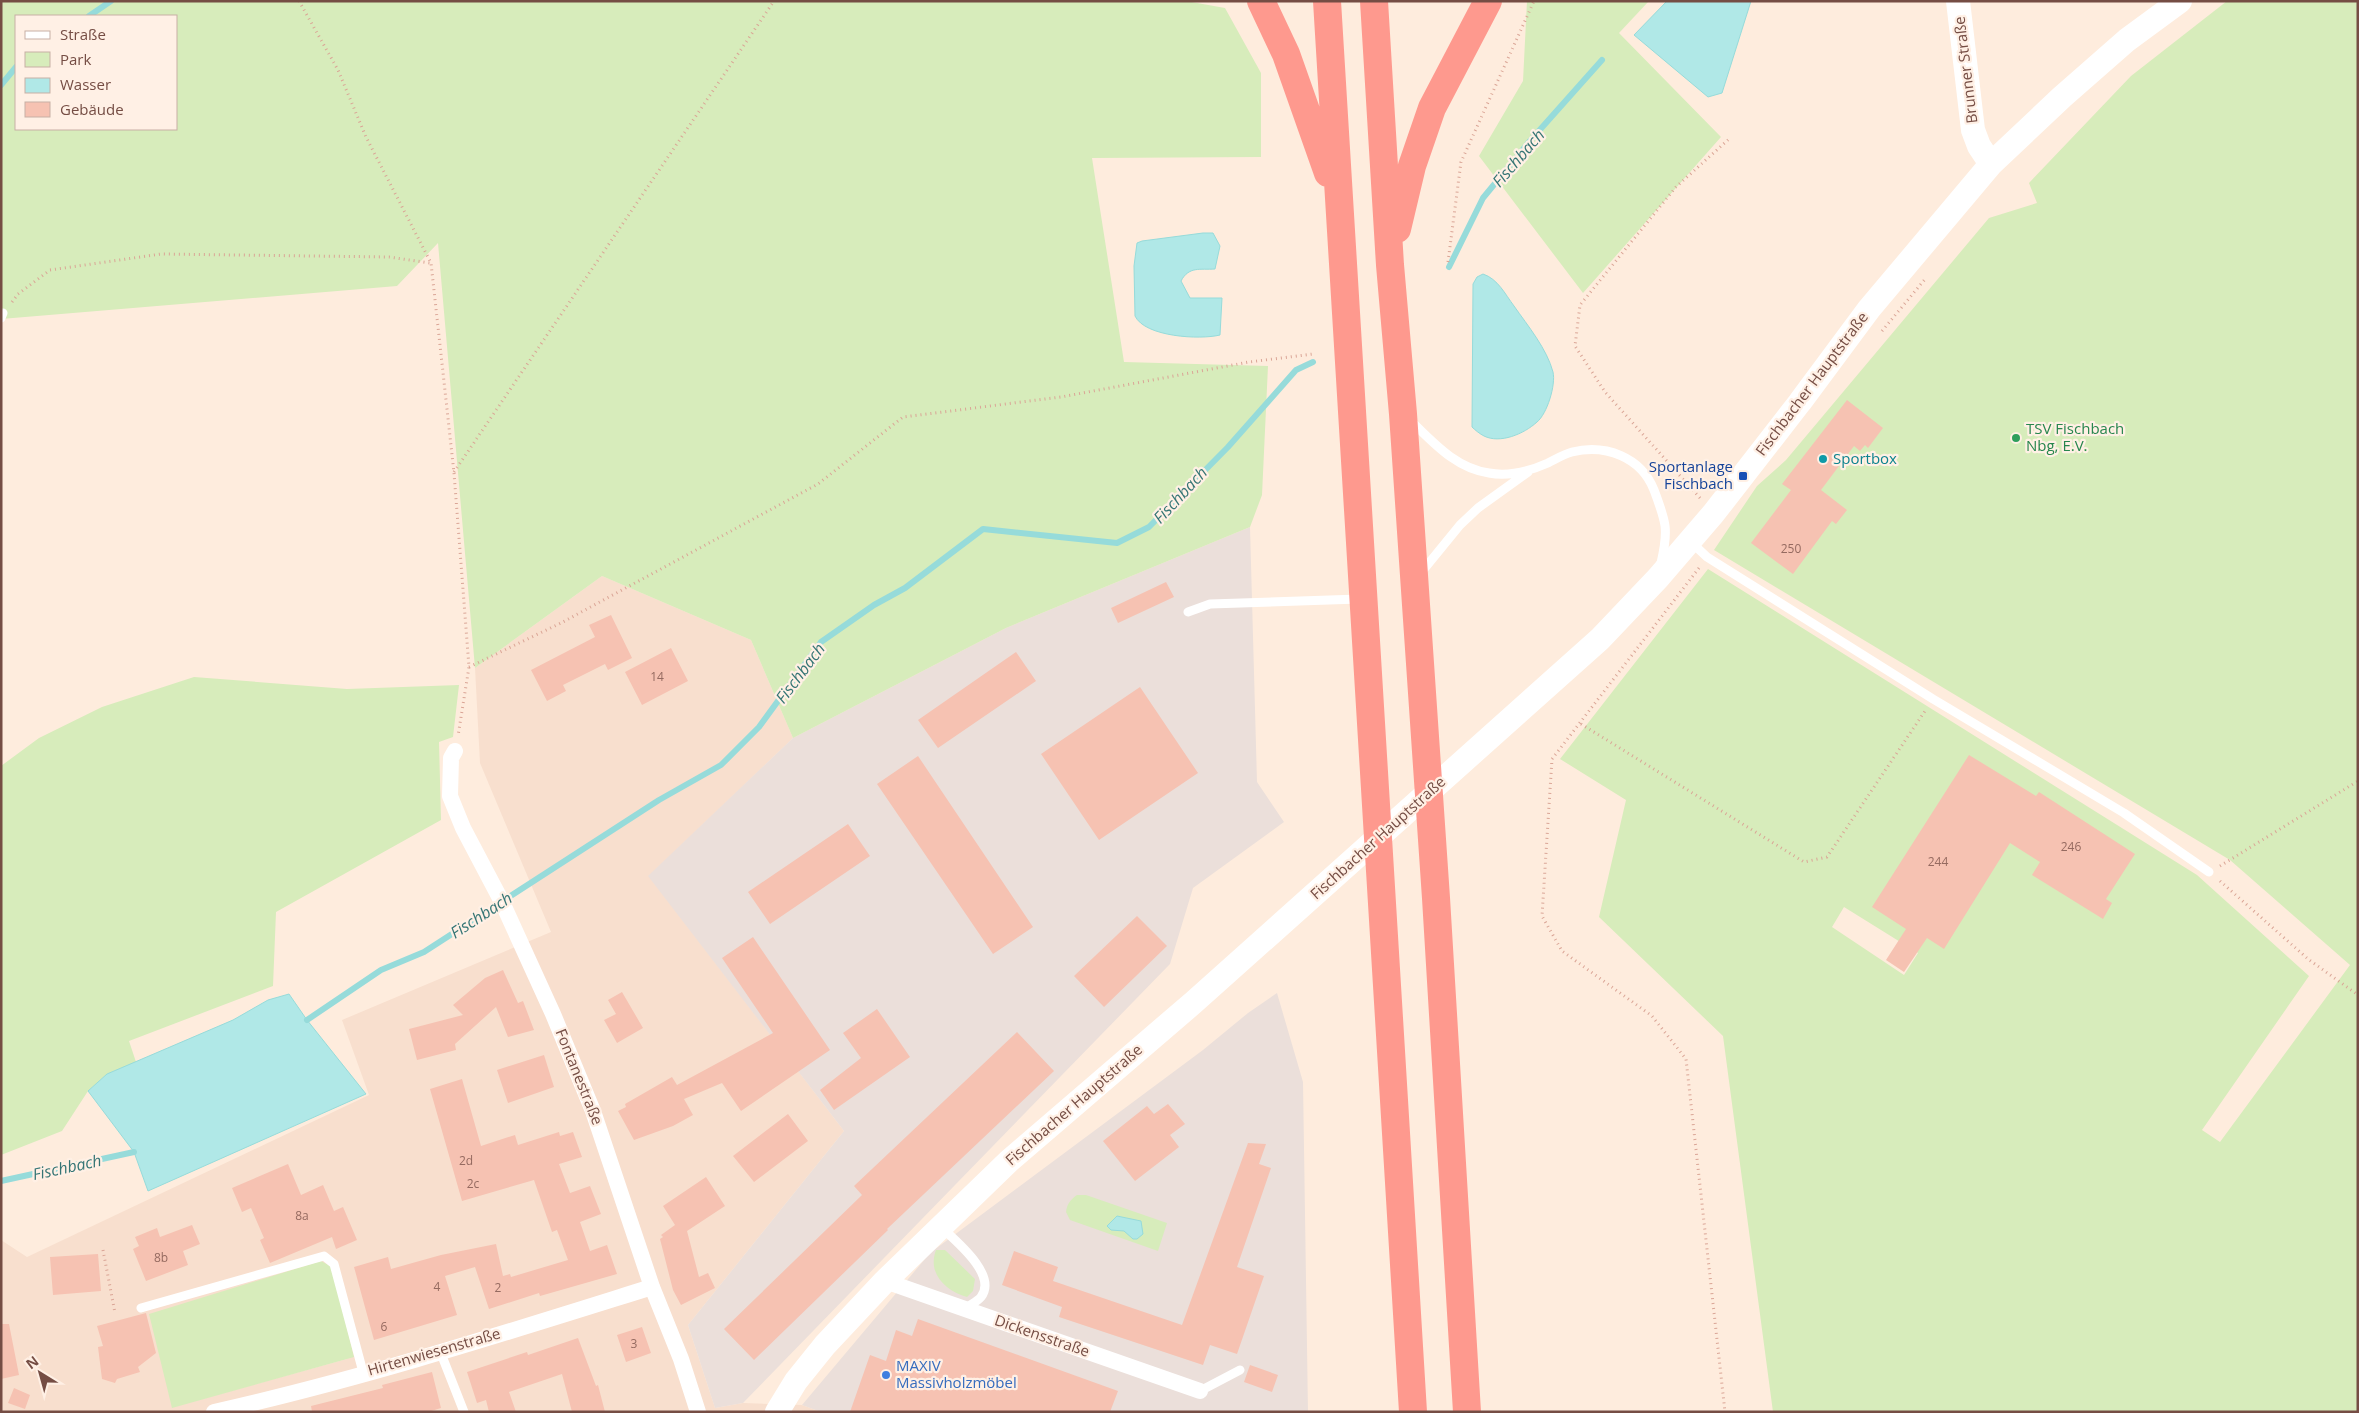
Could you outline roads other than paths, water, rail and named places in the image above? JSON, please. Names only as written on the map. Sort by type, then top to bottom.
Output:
[{"type":"highway","points":[[1261,1],[1286,54],[1339,208]]},
{"type":"highway","points":[[1327,1],[1413,1412]]},
{"type":"highway","points":[[1374,1],[1390,265],[1403,414],[1467,1412]]},
{"type":"highway","points":[[1390,265],[1412,166],[1432,108],[1488,1]]},
{"type":"main road","name":"Brunner Straße","points":[[1958,1],[1973,130],[1979,146],[1991,164]]},
{"type":"main road","name":"Fischbacher Hauptstraße","points":[[777,1412],[796,1381],[808,1366],[885,1281],[1009,1161],[1194,1002],[1600,639],[1658,578],[1713,514],[1869,309],[1991,164],[2062,97],[2127,40],[2180,1]]},
{"type":"street","name":"Fontanestraße","points":[[455,751],[451,758],[450,796],[463,828],[502,902],[594,1111],[652,1287],[681,1359],[698,1412]]},
{"type":"street","name":"Dickensstraße","points":[[885,1281],[1200,1391]]},
{"type":"street","name":"Hirtenwiesenstraße","points":[[214,1412],[271,1406],[363,1372],[440,1351],[652,1287]]},
{"type":"lane","points":[[1403,414],[1449,456],[1467,469],[1491,474],[1528,472]]},
{"type":"lane","points":[[1414,581],[1460,524],[1478,508],[1528,472],[1571,452],[1594,449],[1618,454],[1634,461],[1649,477],[1663,513],[1667,536],[1658,578]]},
{"type":"lane","points":[[1690,541],[1707,558],[1933,699],[2124,813],[2209,872]]},
{"type":"lane","points":[[1188,612],[1210,604],[1362,599]]},
{"type":"lane","points":[[941,1227],[968,1253],[983,1273],[985,1285],[981,1297],[965,1309]]},
{"type":"lane","points":[[141,1308],[324,1256],[334,1264],[363,1372]]},
{"type":"lane","points":[[440,1351],[464,1412]]},
{"type":"lane","points":[[1200,1391],[1240,1370]]},
{"type":"water","points":[[1667,1],[1751,1],[1722,93],[1708,97],[1634,35]]},
{"type":"water","points":[[1213,233],[1220,246],[1215,269],[1191,271],[1181,281],[1190,298],[1222,298],[1220,335],[1187,337],[1161,333],[1150,329],[1135,316],[1134,266],[1137,243]]},
{"type":"water","points":[[1483,274],[1497,283],[1542,346],[1550,363],[1554,378],[1552,391],[1541,418],[1519,434],[1497,439],[1484,436],[1472,427],[1473,284],[1477,277]]},
{"type":"water","points":[[289,994],[307,1020],[366,1094],[148,1191],[134,1152],[88,1091],[107,1074],[233,1020],[268,1000]]},
{"type":"water","points":[[1117,1216],[1141,1221],[1143,1234],[1137,1239],[1133,1239],[1124,1231],[1111,1230],[1107,1226]]},
{"type":"waterway","points":[[90,15],[111,1]]},
{"type":"waterway","name":"Fischbach","points":[[1449,267],[1483,198],[1529,142],[1602,60]]},
{"type":"waterway","points":[[1,85],[15,68]]},
{"type":"waterway","name":"Fischbach","points":[[307,1020],[381,970],[424,952],[659,800],[721,765],[759,727],[821,642],[874,605],[905,588],[983,529],[1117,543],[1149,527],[1228,447],[1296,370],[1313,362]]},
{"type":"waterway","name":"Fischbach","points":[[1,1181],[134,1152]]},
{"type":"place","name":"TSV Fischbach Nbg, E.V.","points":[[2016,438]]},
{"type":"place","name":"Sportbox","points":[[1823,459]]},
{"type":"place","name":"Sportanlage Fischbach","points":[[1743,476]]},
{"type":"place","name":"MAXIV Massivholzmöbel","points":[[886,1375]]}]
